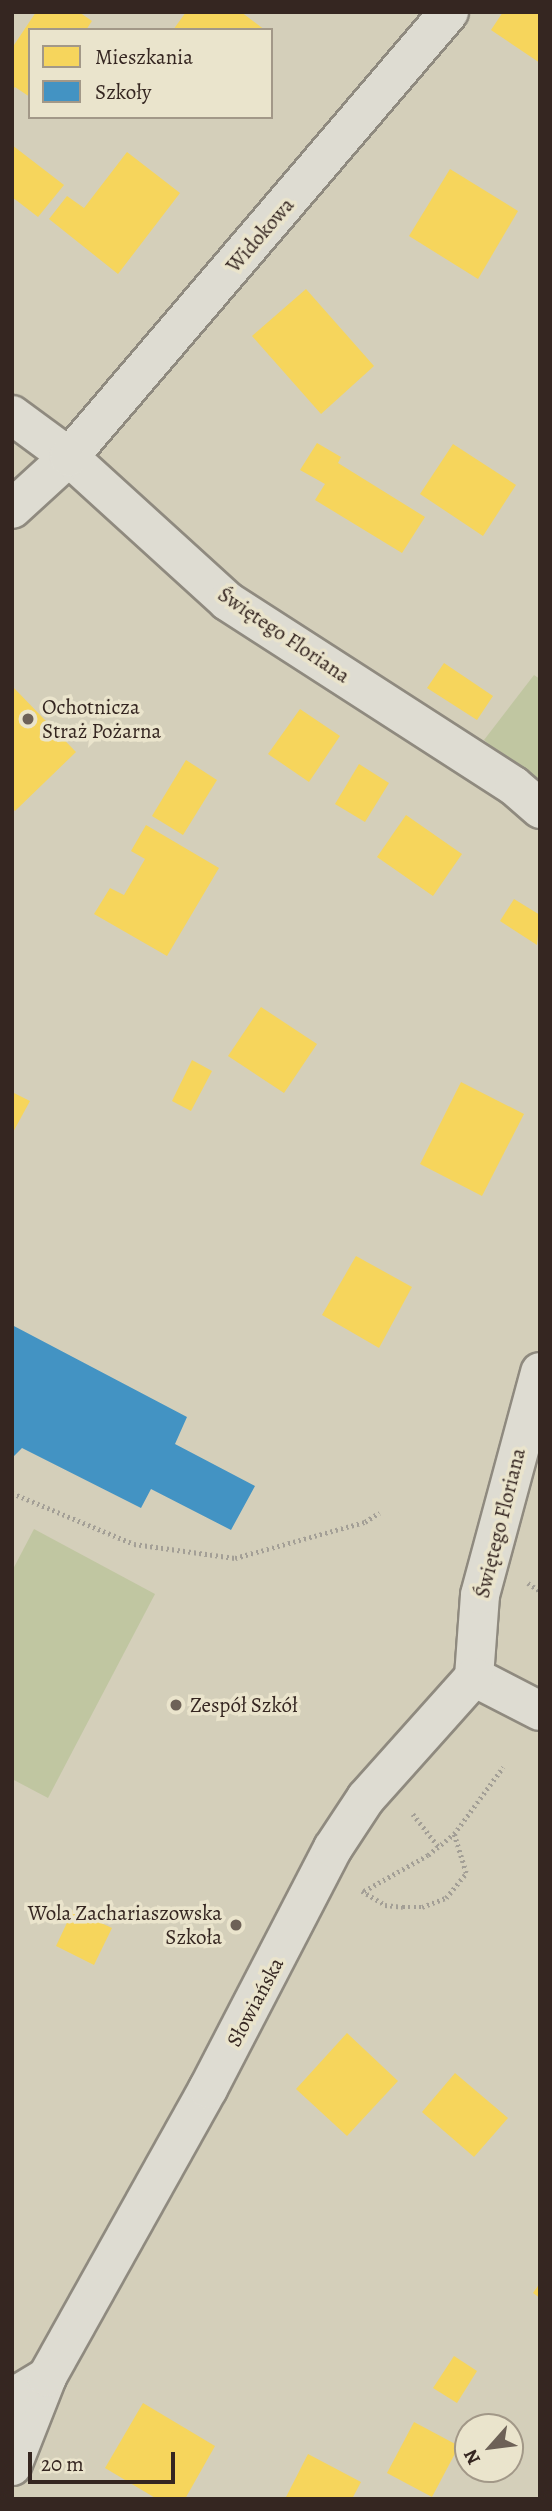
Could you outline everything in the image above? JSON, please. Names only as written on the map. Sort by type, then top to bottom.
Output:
[{"type":"street","name":"Widokowa","points":[[12,509],[69,457],[449,12]]},
{"type":"street","name":"Świętego Floriana","points":[[12,415],[69,457],[227,601],[514,786],[540,809]]},
{"type":"street","name":"Świętego Floriana","points":[[474,1677],[480,1595],[540,1372]]},
{"type":"street","points":[[474,1677],[540,1711]]},
{"type":"street","name":"Słowiańska","points":[[12,2398],[47,2377],[208,2089],[333,1848],[366,1798],[474,1677]]},
{"type":"street","points":[[12,2466],[47,2377]]},
{"type":"path","points":[[12,1493],[134,1544],[235,1558],[365,1522],[379,1513]]},
{"type":"path","points":[[363,1892],[454,1834],[503,1767]]},
{"type":"path","points":[[406,1805],[438,1846]]},
{"type":"path","points":[[356,1888],[385,1905],[403,1907],[422,1907],[446,1898],[466,1873],[454,1834]]},
{"type":"green space","points":[[534,675],[540,679],[540,786],[484,740]]},
{"type":"green space","points":[[34,1529],[155,1594],[48,1798],[12,1779],[12,1571]]},
{"type":"building: Mieszkania","points":[[36,12],[79,12],[92,21],[87,28],[28,28],[28,96],[15,87],[12,90],[12,48]]},
{"type":"building: Mieszkania","points":[[186,12],[241,12],[262,28],[174,28]]},
{"type":"building: Mieszkania","points":[[503,12],[540,12],[540,63],[491,30]]},
{"type":"building: Mieszkania","points":[[12,145],[64,185],[38,217],[12,197]]},
{"type":"building: Mieszkania","points":[[127,152],[180,193],[118,274],[49,219],[67,196],[84,208]]},
{"type":"building: Mieszkania","points":[[450,169],[518,211],[478,279],[409,236]]},
{"type":"building: Mieszkania","points":[[306,289],[374,366],[321,414],[252,336]]},
{"type":"building: Mieszkania","points":[[317,443],[341,457],[338,463],[425,517],[402,553],[315,500],[325,484],[300,470]]},
{"type":"building: Mieszkania","points":[[453,444],[516,485],[483,536],[420,494]]},
{"type":"building: Mieszkania","points":[[444,663],[493,696],[477,720],[427,688]]},
{"type":"building: Mieszkania","name":"Ochotnicza Straż Pożarna","points":[[12,686],[76,752],[15,811],[12,808]]},
{"type":"building: Mieszkania","points":[[300,709],[340,736],[309,782],[268,754]]},
{"type":"building: Mieszkania","points":[[186,760],[217,780],[183,835],[152,816]]},
{"type":"building: Mieszkania","points":[[359,764],[389,783],[365,822],[335,804]]},
{"type":"building: Mieszkania","points":[[406,815],[462,854],[433,896],[377,857]]},
{"type":"building: Mieszkania","points":[[146,825],[219,868],[167,956],[94,914],[110,888],[124,895],[145,859],[131,851]]},
{"type":"building: Mieszkania","points":[[514,899],[540,915],[537,945],[500,921]]},
{"type":"building: Mieszkania","points":[[261,1007],[317,1044],[284,1093],[228,1056]]},
{"type":"building: Mieszkania","points":[[192,1060],[212,1071],[191,1111],[172,1101]]},
{"type":"building: Mieszkania","points":[[461,1082],[524,1114],[482,1196],[420,1164]]},
{"type":"building: Mieszkania","points":[[12,1092],[30,1101],[12,1134]]},
{"type":"building: Mieszkania","points":[[356,1256],[412,1287],[379,1348],[322,1315]]},
{"type":"building: Mieszkania","points":[[73,1910],[112,1928],[94,1965],[56,1946]]},
{"type":"building: Mieszkania","points":[[347,2033],[398,2081],[347,2136],[296,2089]]},
{"type":"building: Mieszkania","points":[[455,2073],[508,2118],[474,2157],[422,2112]]},
{"type":"building: Mieszkania","points":[[540,2283],[540,2298],[533,2293]]},
{"type":"building: Mieszkania","points":[[454,2356],[477,2371],[457,2403],[433,2388]]},
{"type":"building: Mieszkania","points":[[143,2403],[215,2446],[185,2499],[157,2499],[105,2468]]},
{"type":"building: Mieszkania","points":[[414,2422],[454,2443],[454,2455],[432,2497],[387,2473]]},
{"type":"building: Mieszkania","points":[[308,2454],[361,2482],[352,2499],[285,2499]]},
{"type":"building: Szkoły","points":[[12,1325],[187,1417],[175,1444],[255,1486],[231,1530],[151,1489],[141,1508],[22,1448],[12,1458]]},
{"type":"place","name":"Ochotnicza Straż Pożarna","points":[[28,719]]},
{"type":"place","name":"Zespół Szkół","points":[[176,1705]]},
{"type":"place","name":"Wola Zachariaszowska Szkoła","points":[[236,1925]]}]
